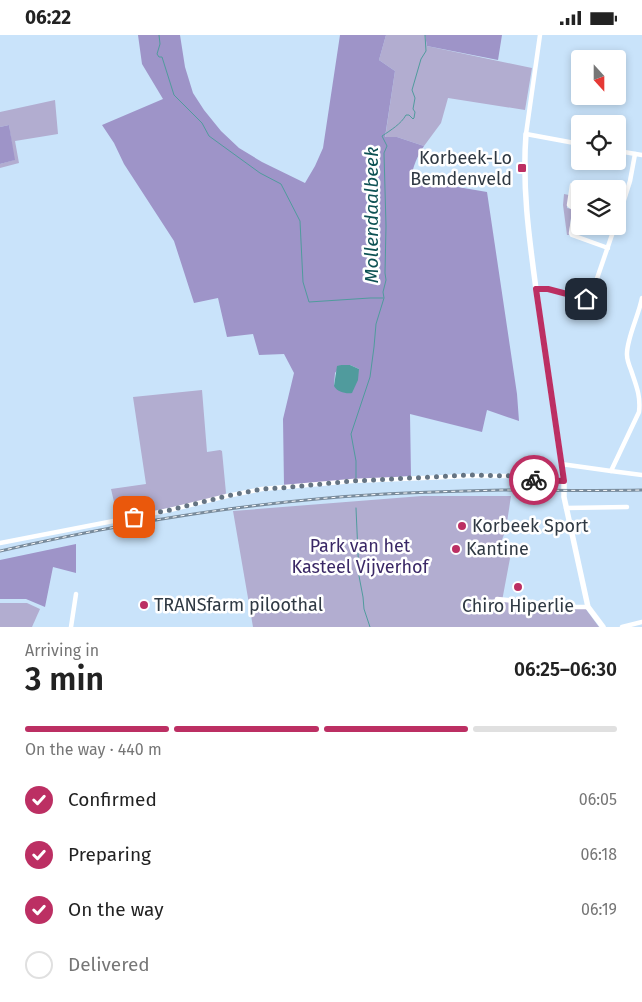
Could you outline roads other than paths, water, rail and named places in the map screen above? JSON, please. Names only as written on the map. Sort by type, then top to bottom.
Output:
[{"type":"street","points":[[540,35],[526,134],[525,202],[564,481],[566,509],[588,607],[603,627]]},
{"type":"street","points":[[526,134],[571,142]]},
{"type":"street","points":[[626,152],[642,155]]},
{"type":"street","points":[[626,194],[635,154]]},
{"type":"street","points":[[571,192],[569,205],[571,206]]},
{"type":"street","points":[[572,235],[608,248]]},
{"type":"street","points":[[536,289],[548,289],[586,299],[590,298],[612,235]]},
{"type":"street","points":[[611,471],[638,412],[641,398],[627,358],[627,348],[641,310],[642,299]]},
{"type":"street","points":[[561,464],[642,475]]},
{"type":"street","points":[[0,543],[170,510],[262,489],[353,481],[470,475],[517,476],[536,480],[564,481]]},
{"type":"street","points":[[566,509],[627,507]]},
{"type":"street","points":[[71,627],[76,594]]},
{"type":"street","points":[[497,599],[544,605],[547,607],[588,607]]},
{"type":"street","points":[[622,627],[642,622]]},
{"type":"waterway","points":[[159,35],[160,44],[157,54],[159,57],[162,57],[174,95],[202,123],[209,136],[260,173],[281,184],[300,221],[303,282],[309,302],[383,298]]},
{"type":"waterway","name":"Mollendaalbeek","points":[[356,478],[356,461],[351,434],[370,377],[376,324],[384,298],[383,292],[386,280],[384,153],[387,146],[382,136],[399,124],[406,115],[414,118],[415,98],[412,90],[421,59],[426,51],[425,35]]},
{"type":"waterway","name":"Mollendaalbeek","points":[[356,508],[359,576],[364,609],[370,627]]},
{"type":"railway","points":[[0,551],[95,531],[191,514],[336,497],[502,490],[642,490]]},
{"type":"place","name":"Korbeek-Lo Bemdenveld","points":[[522,168]]},
{"type":"place","name":"Korbeek Sport","points":[[462,526]]},
{"type":"place","name":"Kantine","points":[[456,549]]},
{"type":"place","name":"Chiro Hiperlie","points":[[518,587]]},
{"type":"place","name":"TRANSfarm piloothal","points":[[144,605]]},
{"type":"park label","name":"Park van het Kasteel Vijverhof","points":[[360,556]]}]
